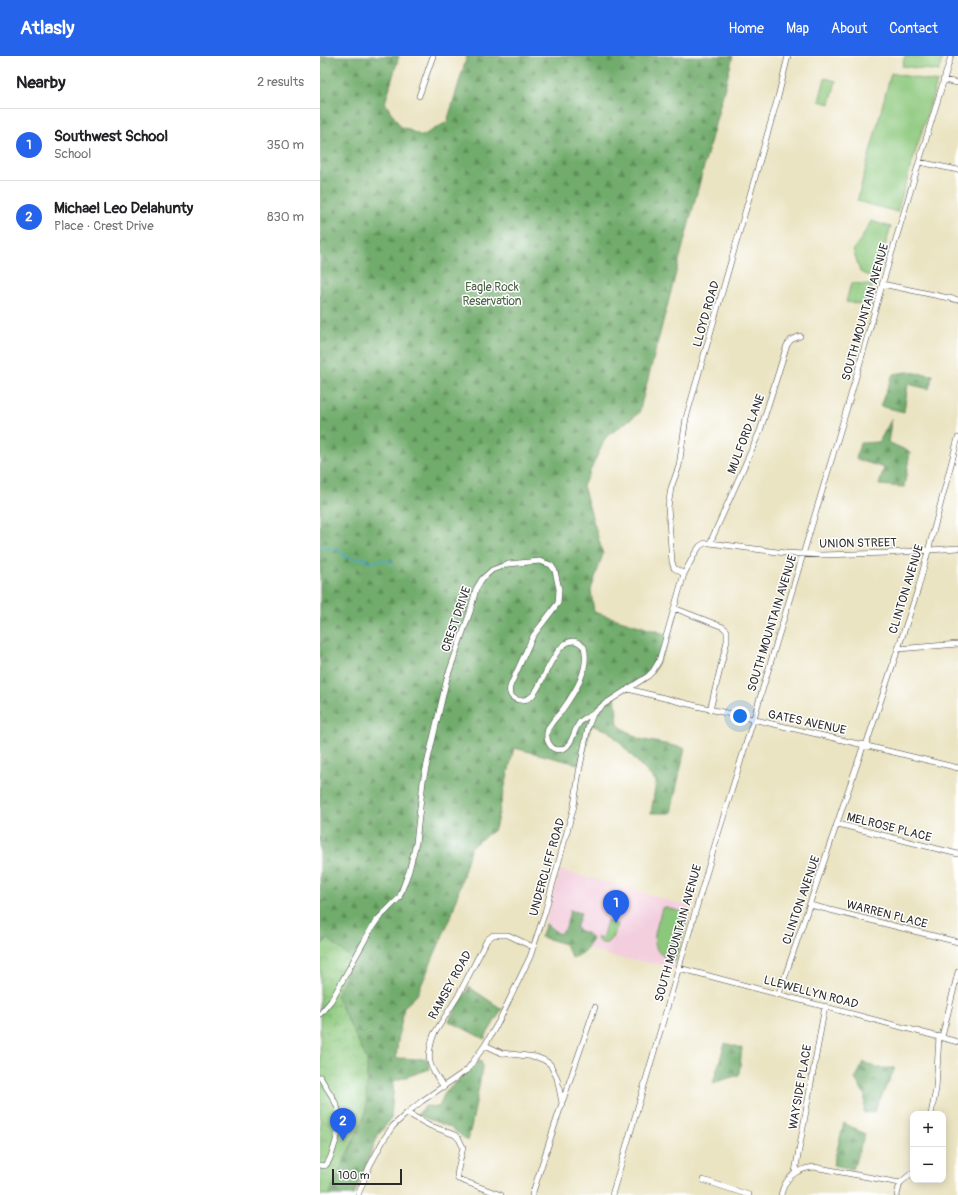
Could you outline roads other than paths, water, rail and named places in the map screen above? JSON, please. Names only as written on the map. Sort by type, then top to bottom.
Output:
[{"type":"street","points":[[419,96],[433,56]]},
{"type":"street","name":"LLOYD ROAD","points":[[684,574],[674,568],[672,562],[668,512],[669,498],[679,466],[686,418],[778,98],[788,56]]},
{"type":"street","name":"SOUTH MOUNTAIN AVENUE","points":[[612,1195],[716,841],[754,721],[850,398],[882,284],[950,56]]},
{"type":"street","points":[[943,80],[958,83]]},
{"type":"street","points":[[919,162],[958,170]]},
{"type":"street","points":[[882,284],[958,300]]},
{"type":"street","name":"MULFORD LANE","points":[[710,543],[760,431],[787,345],[791,340],[800,336]]},
{"type":"street","name":"CLINTON AVENUE","points":[[779,994],[918,589],[958,438]]},
{"type":"street","points":[[593,714],[603,705],[648,676],[653,671],[659,661],[684,574],[697,549],[705,543],[710,543]]},
{"type":"street","name":"UNION STREET","points":[[710,543],[803,554],[888,553],[958,548]]},
{"type":"street","name":"CREST DRIVE","points":[[320,1014],[330,1004],[371,929],[378,919],[398,898],[406,878],[416,843],[423,781],[446,678],[470,612],[476,590],[486,574],[503,566],[517,563],[540,561],[551,565],[555,571],[559,589],[558,603],[533,636],[511,684],[509,692],[518,700],[531,697],[559,648],[568,642],[579,643],[584,647],[584,668],[572,695],[553,720],[548,730],[547,735],[550,746],[555,750],[560,750],[566,747],[571,742],[581,721],[593,714]]},
{"type":"street","points":[[674,608],[723,627],[727,631],[727,641],[710,710]]},
{"type":"street","points":[[898,649],[958,644]]},
{"type":"street","name":"GATES AVENUE","points":[[628,689],[754,721],[865,745],[958,768]]},
{"type":"street","name":"UNDERCLIFF ROAD","points":[[358,1195],[384,1139],[393,1126],[407,1113],[467,1070],[485,1045],[511,998],[534,947],[545,912],[574,806],[588,727],[593,714]]},
{"type":"street","name":"MELROSE PLACE","points":[[838,824],[958,854]]},
{"type":"street","name":"WARREN PLACE","points":[[810,905],[958,942]]},
{"type":"street","name":"RAMSEY ROAD","points":[[444,1087],[432,1071],[429,1061],[431,1042],[434,1034],[467,979],[487,940],[493,935],[500,934],[534,947]]},
{"type":"street","name":"LLEWELLYN ROAD","points":[[679,968],[958,1042]]},
{"type":"street","points":[[932,1111],[936,1089],[940,1036],[958,972]]},
{"type":"street","name":"WAYSIDE PLACE","points":[[795,1172],[825,1006]]},
{"type":"street","points":[[532,1195],[595,1007]]},
{"type":"street","points":[[485,1045],[502,1053],[536,1057],[550,1064],[558,1078],[562,1103]]},
{"type":"street","points":[[320,1077],[339,1109],[340,1120],[335,1144],[328,1162],[325,1166],[320,1165]]},
{"type":"street","points":[[407,1113],[431,1126],[455,1135],[459,1139],[463,1147],[457,1174],[458,1179],[501,1195]]},
{"type":"street","points":[[781,1195],[782,1188],[788,1178],[795,1172],[805,1168],[814,1167],[900,1183]]},
{"type":"street","points":[[897,1195],[900,1183],[910,1175]]},
{"type":"street","points":[[703,1180],[749,1195]]},
{"type":"waterway","points":[[320,546],[344,552],[344,557],[357,559],[365,558],[367,562],[384,560],[394,563]]},
{"type":"place","name":"Southwest School","points":[[616,923]]},
{"type":"place","name":"Michael Leo Delahunty","points":[[343,1141]]},
{"type":"park label","name":"Eagle Rock Reservation","points":[[492,294]]}]
